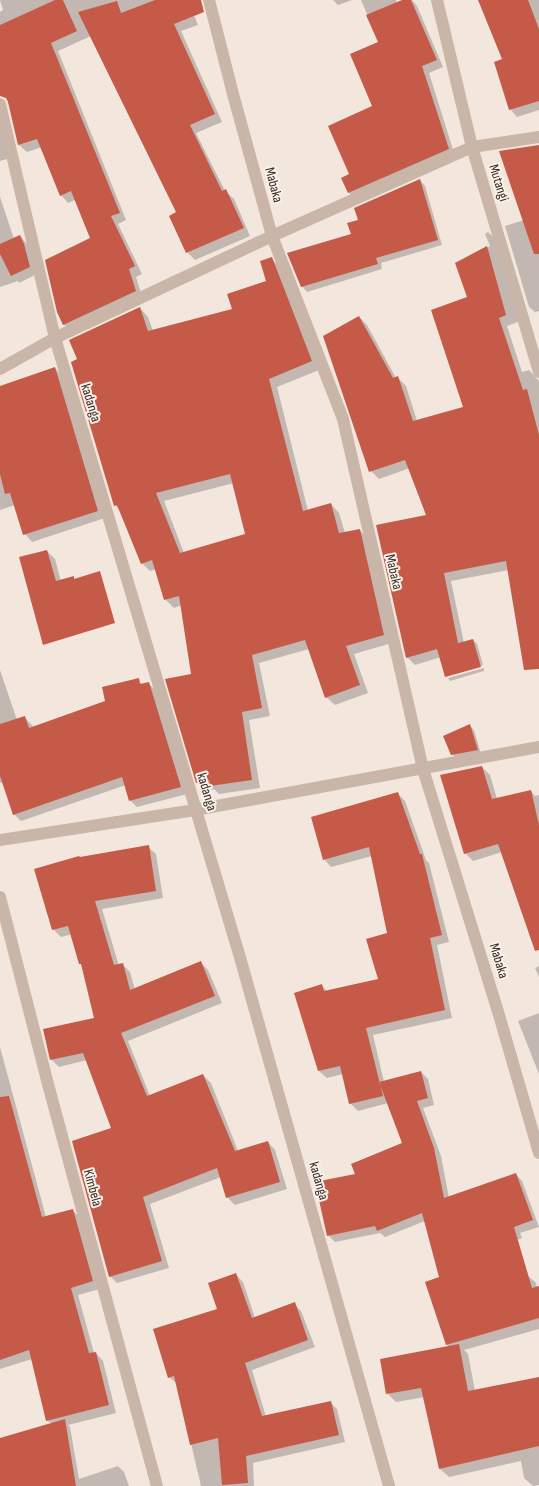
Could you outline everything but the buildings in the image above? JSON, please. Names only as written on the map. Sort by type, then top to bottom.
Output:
[{"type":"street","name":"Mabaka","points":[[209,0],[272,236],[343,419],[423,769],[499,1015],[539,1153]]},
{"type":"street","name":"Mutangi","points":[[437,0],[472,147],[539,372]]},
{"type":"street","name":"kadanga","points":[[0,104],[55,338],[195,810],[240,954],[388,1486]]},
{"type":"street","points":[[0,369],[55,338],[272,236],[472,147],[539,137]]},
{"type":"street","points":[[0,840],[195,810],[539,748]]},
{"type":"street","name":"Kimbela","points":[[0,897],[52,1097],[158,1486]]}]
